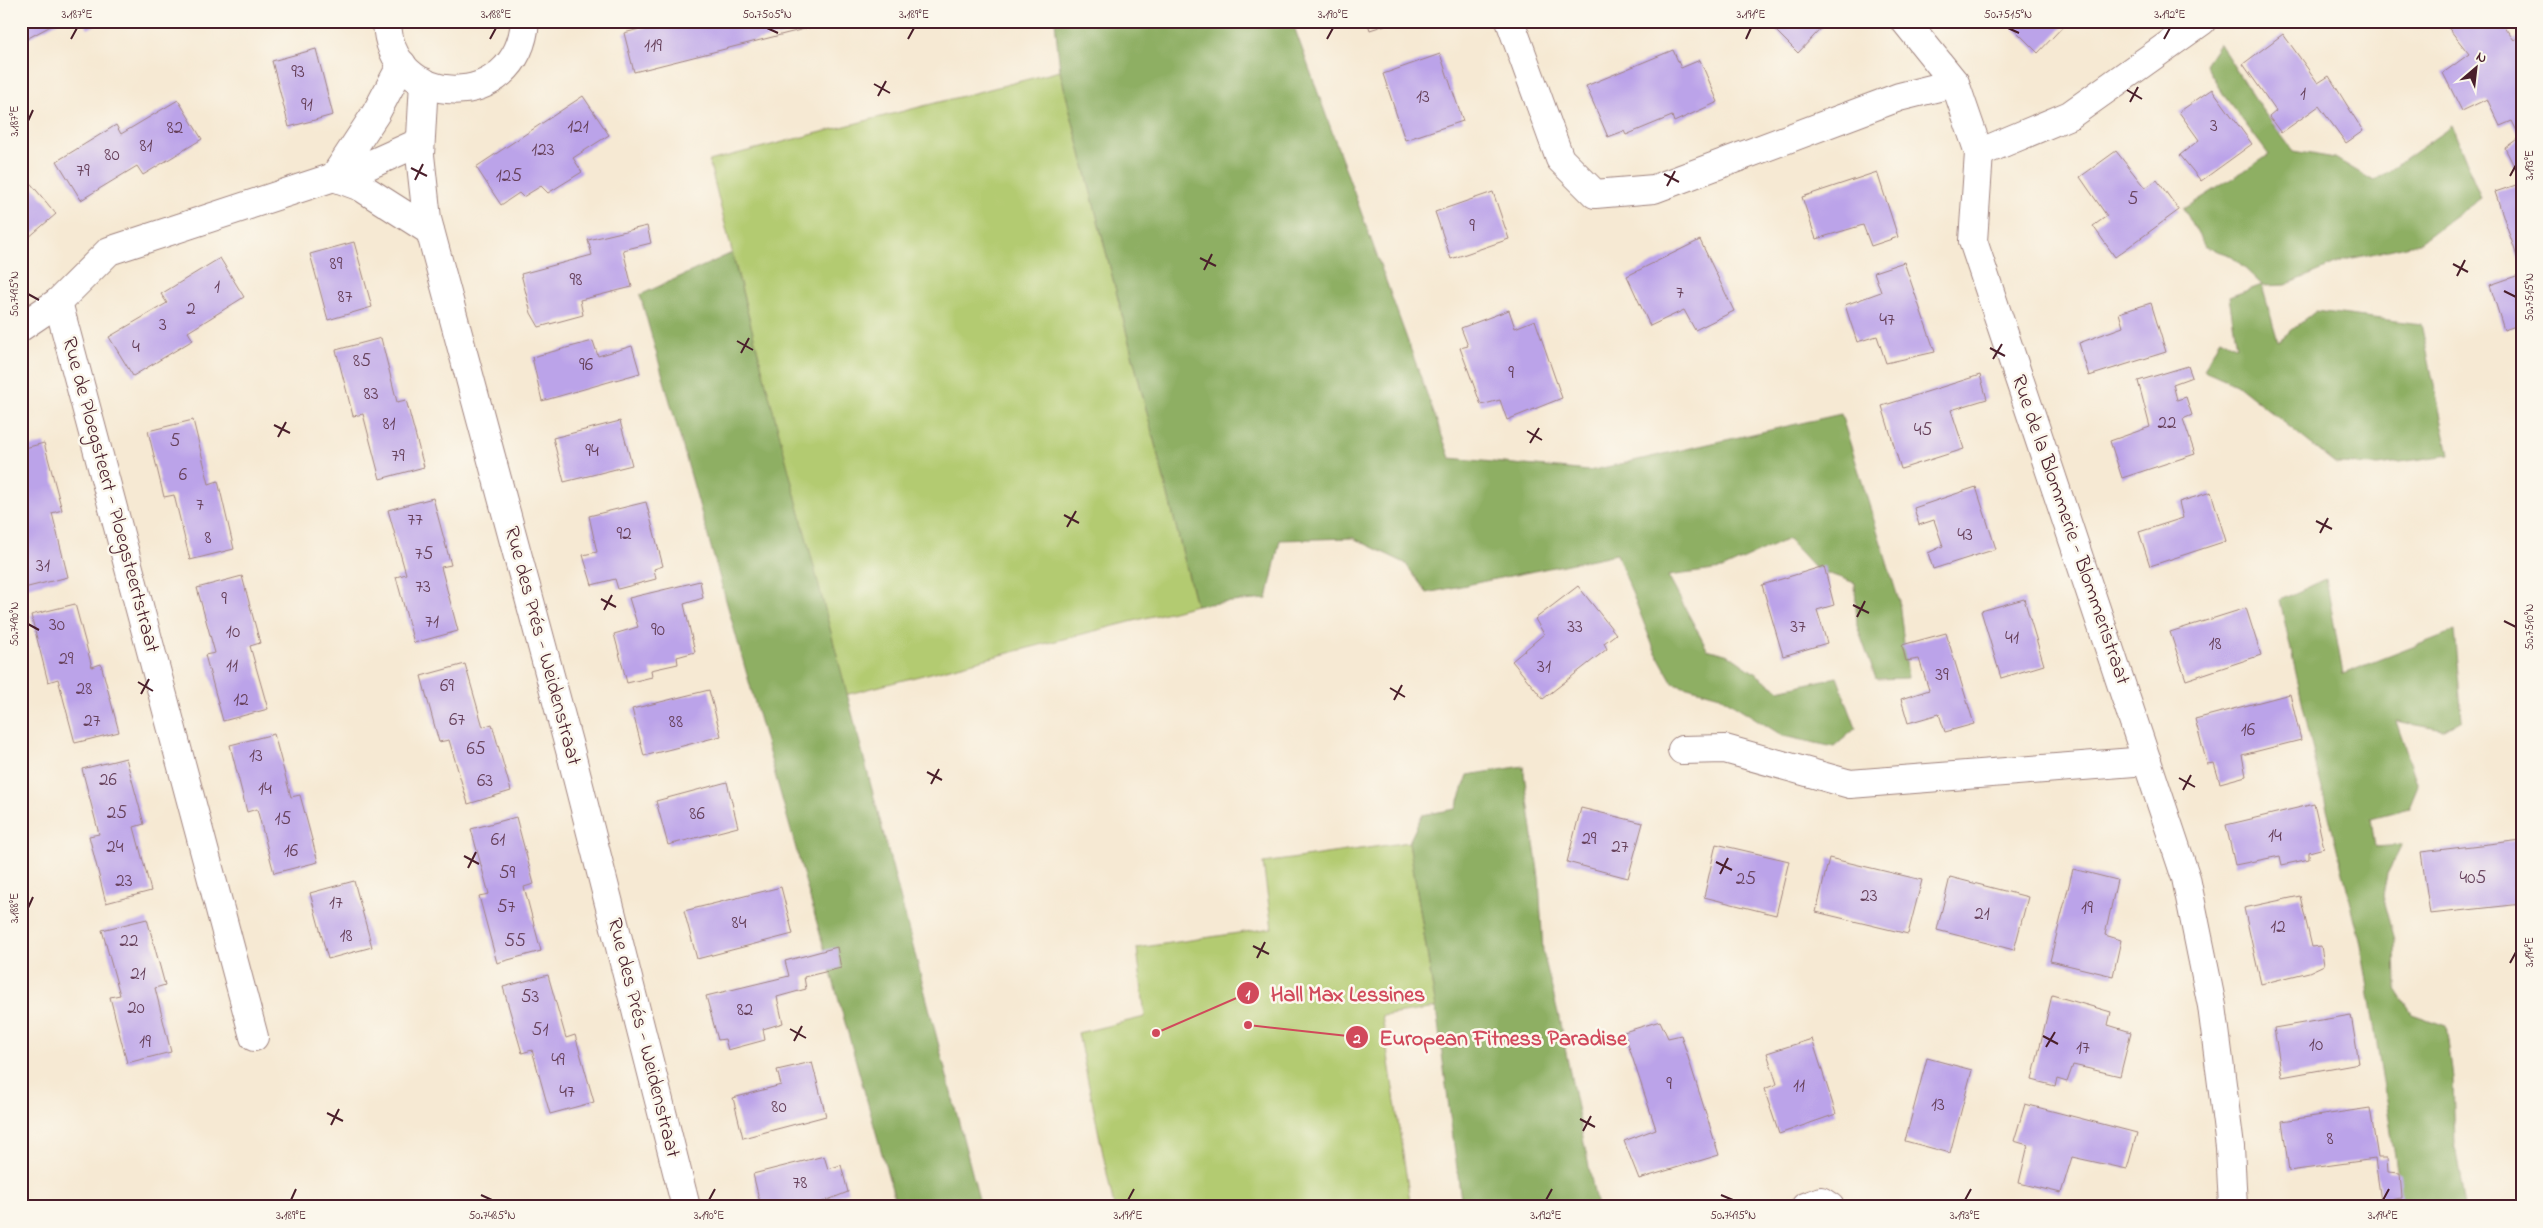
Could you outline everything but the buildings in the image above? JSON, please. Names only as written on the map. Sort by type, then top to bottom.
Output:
[{"type":"street","points":[[387,21],[392,49],[412,75],[424,82],[450,90],[464,90],[485,84],[503,73],[516,57],[524,37],[525,21]]},
{"type":"street","points":[[1510,21],[1560,159],[1596,194],[1654,189],[1898,97],[1955,83]]},
{"type":"street","points":[[1905,21],[1955,83],[1979,153],[2070,114],[2202,21]]},
{"type":"street","points":[[402,64],[376,113],[334,177],[361,187],[430,231]]},
{"type":"street","name":"Rue des Prés - Weidenstraat","points":[[424,82],[420,155],[430,231],[570,750],[686,1207]]},
{"type":"street","name":"Rue de Ploegsteert - Ploegsteertstraat","points":[[21,327],[58,302],[109,251],[369,166],[420,142]]},
{"type":"street","name":"Rue de la Blommerie - Blommeristraat","points":[[1979,153],[1972,241],[2186,878],[2212,1006],[2230,1147],[2234,1207]]},
{"type":"street","name":"Rue de Ploegsteert - Ploegsteertstraat","points":[[58,302],[254,1037]]},
{"type":"street","points":[[1682,750],[1725,748],[1850,784],[2147,761]]},
{"type":"street","points":[[1805,1207],[1821,1201],[1830,1207]]},
{"type":"green space","points":[[1055,21],[1292,21],[1450,458],[1589,471],[1841,414],[1899,601],[1908,678],[1876,679],[1857,626],[1855,583],[1816,569],[1788,539],[1722,569],[1668,576],[1707,649],[1729,655],[1779,690],[1837,677],[1856,728],[1834,747],[1783,736],[1720,696],[1673,683],[1654,649],[1617,554],[1427,593],[1405,563],[1353,538],[1280,540],[1267,599],[1196,605],[1060,71]]},
{"type":"green space","points":[[2219,43],[2260,107],[2293,151],[2335,158],[2374,181],[2452,126],[2481,198],[2419,243],[2345,260],[2286,285],[2262,286],[2278,341],[2316,311],[2421,324],[2449,455],[2379,465],[2336,464],[2236,384],[2204,370],[2220,338],[2237,347],[2229,297],[2262,285],[2232,256],[2205,247],[2184,209],[2269,155],[2225,97],[2205,64]]},
{"type":"green space","points":[[1060,71],[1196,605],[845,695],[709,161]]},
{"type":"green space","points":[[732,253],[981,1207],[897,1207],[640,295]]},
{"type":"green space","points":[[2326,579],[2343,674],[2454,631],[2462,719],[2443,730],[2396,721],[2418,786],[2409,808],[2371,818],[2375,847],[2402,845],[2387,874],[2383,896],[2395,940],[2396,989],[2412,1014],[2446,1026],[2453,1078],[2455,1146],[2465,1207],[2403,1207],[2361,944],[2316,765],[2280,600]]},
{"type":"green space","points":[[1523,766],[1539,878],[1543,952],[1558,1013],[1597,1207],[1462,1207],[1436,1008],[1409,842],[1422,815],[1456,809],[1468,775]]},
{"type":"green space","points":[[1409,842],[1436,1008],[1382,1016],[1411,1207],[1114,1207],[1078,1033],[1145,1017],[1137,948],[1272,928],[1263,863]]},
{"type":"place","name":"European Fitness Paradise","points":[[1248,1025]]},
{"type":"place","name":"Hall Max Lessines","points":[[1156,1033]]}]
